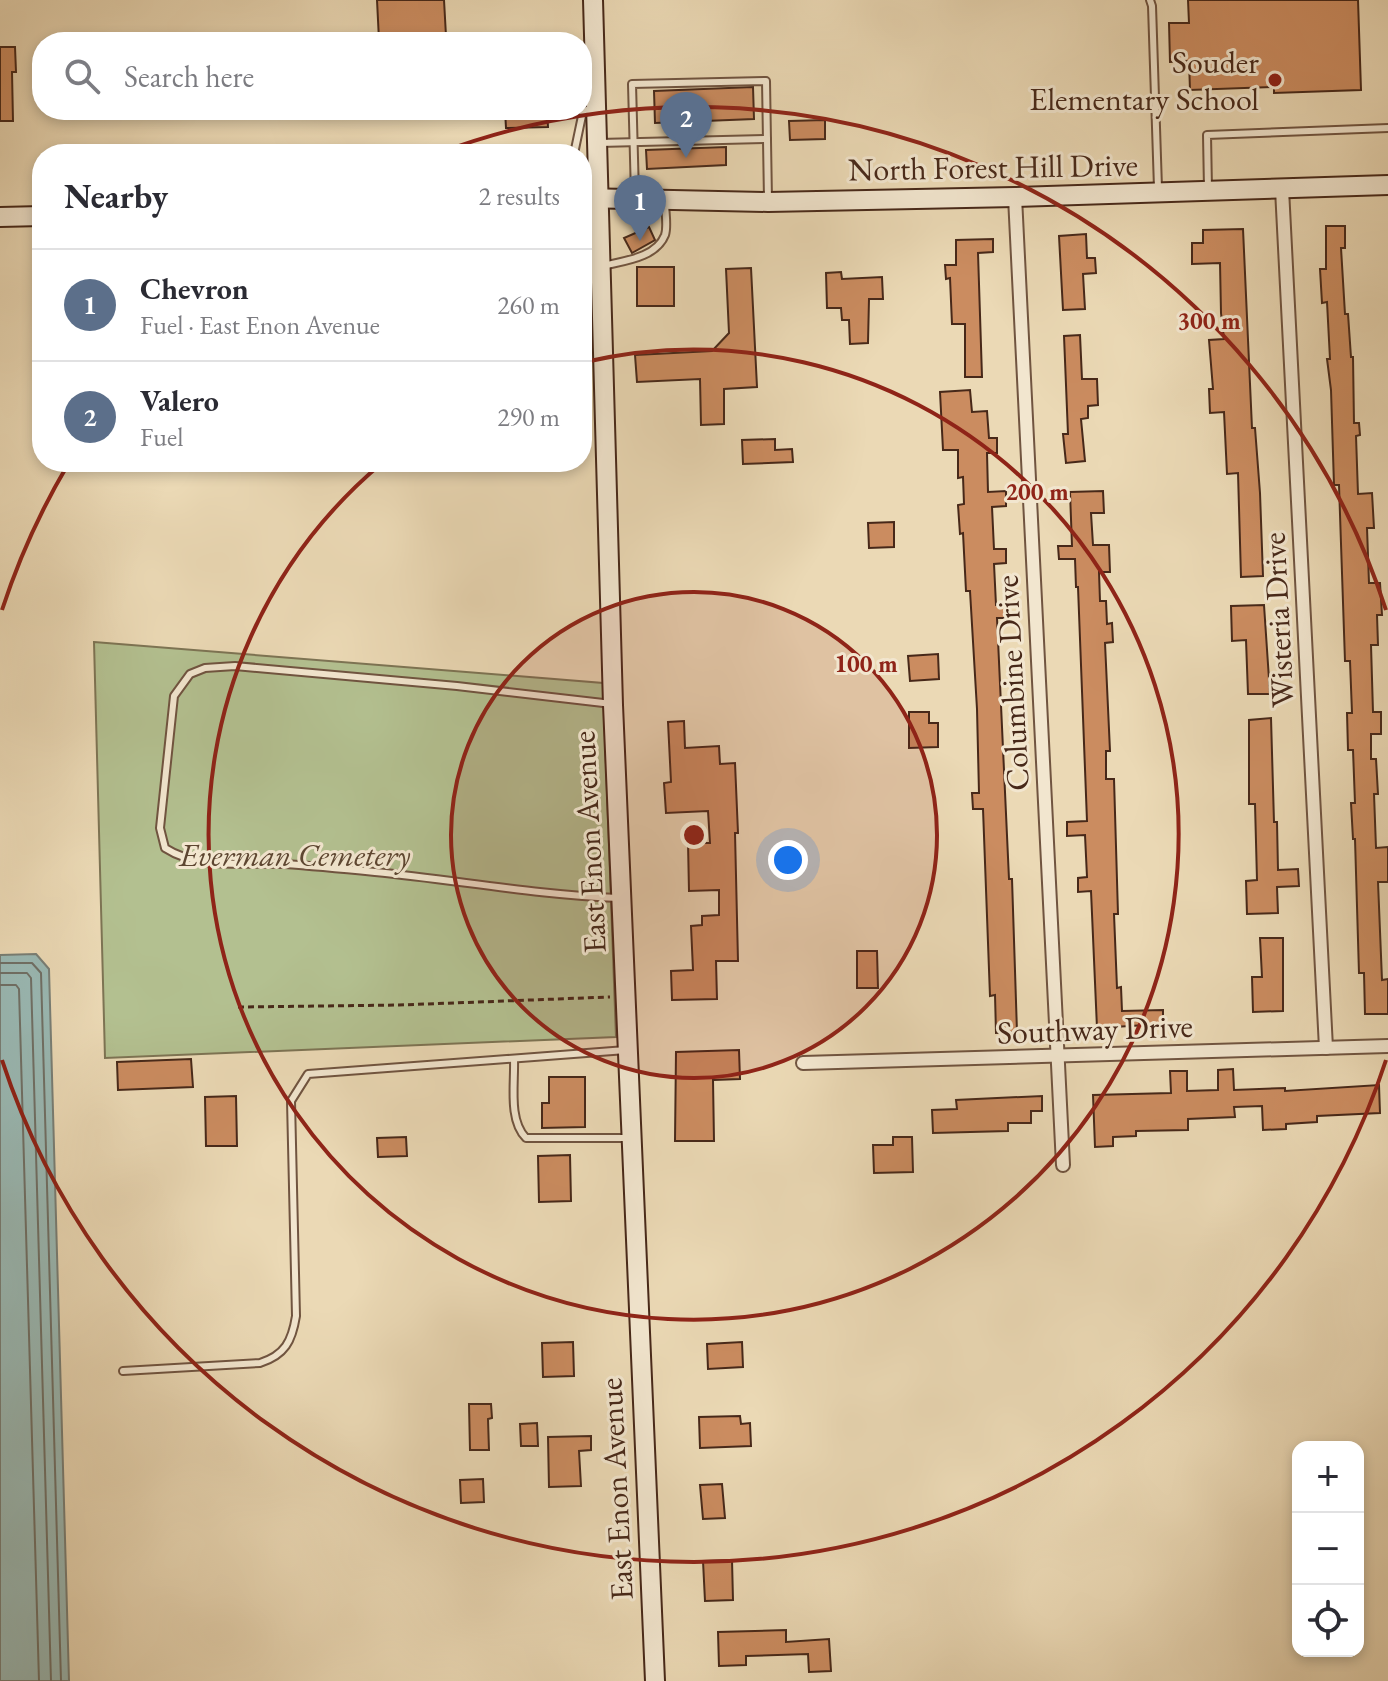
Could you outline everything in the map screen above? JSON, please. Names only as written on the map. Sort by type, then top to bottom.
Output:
[{"type":"street","name":"East Enon Avenue","points":[[592,190],[598,143],[593,0]]},
{"type":"street","name":"North Forest Hill Drive","points":[[592,198],[768,202],[1388,185]]},
{"type":"street","name":"Wisteria Drive","points":[[1282,189],[1326,1048]]},
{"type":"street","name":"Columbine Drive","points":[[1015,197],[1063,1165]]},
{"type":"street","name":"East Enon Avenue","points":[[592,205],[601,266],[613,705],[655,1681]]},
{"type":"street","points":[[0,217],[32,216]]},
{"type":"street","name":"Southway Drive","points":[[803,1063],[1388,1046]]},
{"type":"lane","points":[[1150,0],[1159,193]]},
{"type":"lane","points":[[636,199],[632,84],[766,81],[768,202]]},
{"type":"lane","points":[[592,108],[597,107]]},
{"type":"lane","points":[[576,144],[581,120]]},
{"type":"lane","points":[[1208,191],[1207,135],[1388,128]]},
{"type":"lane","points":[[598,143],[767,139]]},
{"type":"lane","points":[[601,266],[635,258],[655,248],[666,230],[665,199]]},
{"type":"lane","points":[[613,705],[235,666],[205,668],[190,674],[174,696],[160,828],[165,848],[180,857],[207,862],[281,864],[563,896],[622,898]]},
{"type":"lane","points":[[123,1371],[260,1363],[283,1352],[292,1338],[296,1316],[291,1101],[308,1074],[627,1050]]},
{"type":"lane","points":[[514,1059],[515,1117],[518,1130],[526,1138],[631,1138]]},
{"type":"path","points":[[238,1007],[399,1005],[625,996]]},
{"type":"green space","name":"Everman Cemetery","points":[[94,642],[603,683],[616,1037],[105,1058]]},
{"type":"water","points":[[36,954],[49,969],[69,1681],[0,1681],[0,955]]},
{"type":"building","points":[[377,0],[444,0],[446,32],[379,32]]},
{"type":"building","name":"Souder Elementary School","points":[[1188,0],[1358,0],[1361,90],[1274,93],[1274,87],[1190,90],[1189,61],[1170,62],[1169,23],[1189,23]]},
{"type":"building","points":[[0,47],[15,47],[13,121],[0,121]]},
{"type":"building","points":[[753,87],[754,119],[655,123],[654,91]]},
{"type":"building","points":[[506,120],[548,120],[548,127],[506,128]]},
{"type":"building","points":[[825,120],[825,139],[790,140],[789,121]]},
{"type":"building","points":[[726,147],[726,165],[647,169],[646,150]]},
{"type":"building","points":[[1326,226],[1345,226],[1345,248],[1341,248],[1345,314],[1348,314],[1353,357],[1354,423],[1359,423],[1360,435],[1356,436],[1358,494],[1372,493],[1374,528],[1367,528],[1369,583],[1380,583],[1382,615],[1377,615],[1378,645],[1371,645],[1373,712],[1381,712],[1381,734],[1371,734],[1371,759],[1376,759],[1378,794],[1374,794],[1376,848],[1388,847],[1388,882],[1378,882],[1382,980],[1388,979],[1388,1014],[1365,1014],[1364,973],[1359,973],[1351,803],[1355,803],[1353,750],[1348,750],[1347,713],[1352,713],[1350,661],[1345,661],[1339,485],[1334,485],[1327,302],[1322,303],[1320,269],[1326,269]]},
{"type":"building","points":[[649,227],[655,240],[632,253],[624,238]]},
{"type":"building","points":[[1243,229],[1252,428],[1255,428],[1260,493],[1263,576],[1241,577],[1238,473],[1227,474],[1224,412],[1210,413],[1209,389],[1213,389],[1209,340],[1224,339],[1220,263],[1192,264],[1192,243],[1203,243],[1203,230]]},
{"type":"building","points":[[1086,234],[1087,258],[1095,258],[1096,273],[1083,274],[1085,309],[1063,310],[1059,236]]},
{"type":"building","points":[[993,239],[993,252],[978,253],[982,377],[965,377],[965,324],[952,324],[950,278],[946,279],[945,265],[956,265],[956,240]]},
{"type":"building","points":[[637,267],[674,267],[674,306],[637,306]]},
{"type":"building","points":[[751,268],[757,387],[724,389],[724,424],[701,425],[700,379],[637,382],[635,355],[712,351],[729,333],[726,269]]},
{"type":"building","points":[[841,272],[842,279],[882,277],[883,299],[869,299],[868,343],[850,344],[849,320],[842,320],[841,308],[827,308],[826,273]]},
{"type":"building","points":[[1080,335],[1082,379],[1097,379],[1098,405],[1088,406],[1088,418],[1081,419],[1085,461],[1066,463],[1063,434],[1068,434],[1064,336]]},
{"type":"building","points":[[970,390],[972,412],[987,411],[989,438],[997,438],[997,453],[987,453],[988,492],[1006,491],[1006,506],[992,507],[994,549],[1006,549],[1006,563],[994,564],[996,605],[1007,604],[1008,618],[997,618],[1017,1032],[996,1033],[995,995],[990,996],[983,809],[973,809],[972,793],[979,793],[977,709],[970,591],[966,591],[958,505],[964,504],[963,477],[958,478],[958,450],[943,450],[940,392]]},
{"type":"building","points":[[775,439],[775,450],[792,449],[793,462],[743,464],[742,440]]},
{"type":"building","points":[[1103,491],[1104,513],[1091,513],[1093,545],[1109,545],[1110,572],[1099,572],[1100,601],[1106,601],[1107,624],[1112,623],[1113,642],[1105,643],[1110,751],[1106,751],[1106,779],[1114,779],[1117,988],[1121,987],[1122,1011],[1163,1010],[1163,1024],[1097,1028],[1091,891],[1078,892],[1078,878],[1087,877],[1085,835],[1067,836],[1067,822],[1087,821],[1078,587],[1075,559],[1059,559],[1058,546],[1072,546],[1070,492]]},
{"type":"building","points":[[894,522],[894,547],[869,548],[868,523]]},
{"type":"building","points":[[1264,605],[1270,694],[1248,694],[1246,640],[1232,641],[1231,606]]},
{"type":"building","points":[[938,654],[939,679],[910,681],[908,656]]},
{"type":"building","points":[[909,712],[929,712],[929,723],[938,723],[938,747],[909,748]]},
{"type":"building","points":[[1271,718],[1278,870],[1298,869],[1299,886],[1277,887],[1278,913],[1247,914],[1246,881],[1257,880],[1255,804],[1249,804],[1249,720]]},
{"type":"building","points":[[684,721],[685,748],[719,746],[720,764],[735,763],[738,961],[716,961],[717,999],[672,1000],[671,971],[693,970],[691,926],[702,925],[702,916],[719,915],[719,890],[689,891],[688,843],[710,843],[708,811],[666,813],[664,783],[671,782],[668,722]]},
{"type":"building","points":[[1260,938],[1283,938],[1283,1011],[1253,1012],[1252,977],[1262,977]]},
{"type":"building","points":[[857,951],[877,951],[878,988],[857,988]]},
{"type":"building","points":[[739,1050],[740,1079],[713,1080],[714,1141],[675,1141],[676,1052]]},
{"type":"building","points":[[191,1059],[193,1087],[118,1090],[117,1062]]},
{"type":"building","points":[[1233,1069],[1234,1090],[1285,1088],[1285,1091],[1379,1085],[1380,1113],[1317,1116],[1317,1122],[1286,1124],[1286,1129],[1263,1130],[1262,1106],[1234,1107],[1235,1117],[1188,1119],[1188,1130],[1136,1131],[1136,1136],[1113,1137],[1113,1146],[1095,1147],[1093,1095],[1171,1093],[1170,1071],[1187,1071],[1187,1091],[1218,1090],[1218,1070]]},
{"type":"building","points":[[549,1077],[585,1077],[585,1127],[542,1128],[542,1103],[549,1103]]},
{"type":"building","points":[[236,1096],[237,1146],[206,1146],[205,1097]]},
{"type":"building","points":[[1042,1096],[1042,1111],[1031,1111],[1031,1123],[1008,1123],[1008,1131],[933,1133],[932,1110],[957,1109],[956,1100]]},
{"type":"building","points":[[406,1137],[407,1156],[378,1157],[377,1138]]},
{"type":"building","points":[[893,1137],[912,1137],[913,1172],[874,1173],[873,1145],[893,1145]]},
{"type":"building","points":[[570,1155],[571,1201],[539,1202],[538,1156]]},
{"type":"building","points":[[573,1342],[574,1376],[543,1377],[542,1343]]},
{"type":"building","points":[[742,1342],[743,1367],[708,1369],[707,1344]]},
{"type":"building","points":[[469,1404],[491,1404],[489,1450],[470,1450]]},
{"type":"building","points":[[740,1416],[741,1424],[750,1423],[751,1446],[700,1448],[699,1417]]},
{"type":"building","points":[[537,1423],[538,1446],[521,1446],[520,1424]]},
{"type":"building","points":[[591,1436],[591,1450],[579,1451],[581,1486],[549,1487],[548,1437]]},
{"type":"building","points":[[483,1479],[484,1502],[461,1503],[460,1480]]},
{"type":"building","points":[[722,1484],[725,1518],[703,1519],[700,1485]]},
{"type":"building","points":[[732,1560],[733,1600],[705,1601],[703,1561]]},
{"type":"building","points":[[786,1630],[786,1642],[829,1639],[831,1671],[809,1672],[808,1654],[746,1656],[746,1665],[719,1666],[718,1632]]},
{"type":"place","name":"Souder Elementary School","points":[[1275,80]]},
{"type":"place","name":"Valero","points":[[686,158]]},
{"type":"place","name":"Chevron","points":[[640,241]]}]
